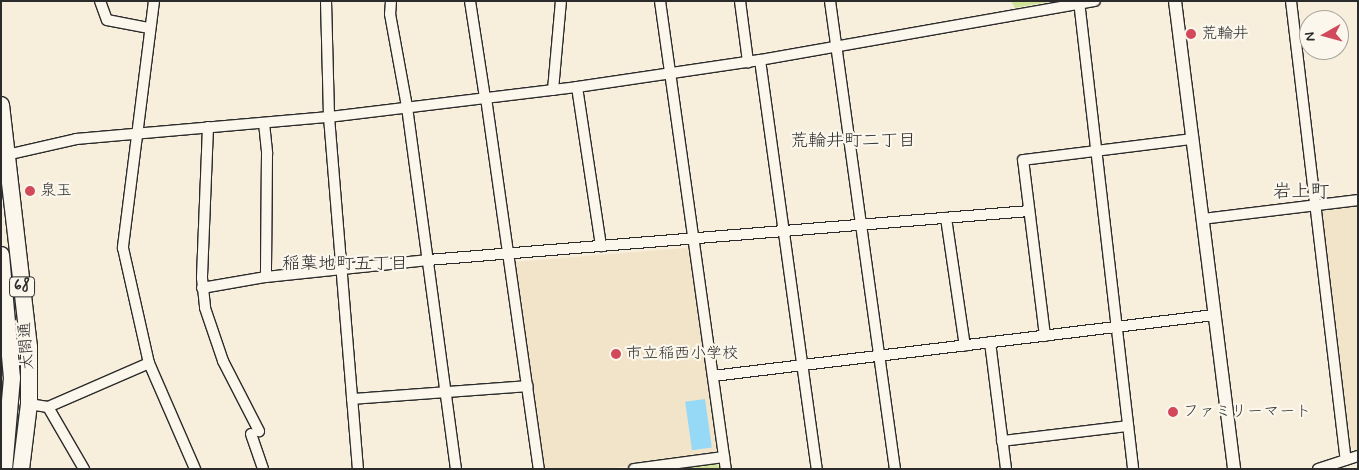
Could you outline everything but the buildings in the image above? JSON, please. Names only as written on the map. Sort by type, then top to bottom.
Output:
[{"type":"main road","name":"太閤通","points":[[1,105],[4,154],[29,347],[29,404],[21,469]]},
{"type":"main road","name":"太閤通","points":[[1,256],[12,378],[6,413],[4,469]]},
{"type":"street","points":[[100,1],[107,20],[149,28]]},
{"type":"street","points":[[154,1],[149,28],[123,248],[149,363],[195,469]]},
{"type":"street","points":[[326,1],[330,117],[358,469]]},
{"type":"street","points":[[391,1],[390,14],[407,107],[456,469]]},
{"type":"street","points":[[470,1],[486,98],[539,469]]},
{"type":"street","points":[[553,90],[561,1]]},
{"type":"street","points":[[660,1],[726,469]]},
{"type":"street","points":[[740,1],[748,62]]},
{"type":"street","points":[[830,1],[895,469]]},
{"type":"street","points":[[4,154],[76,139],[330,117],[577,87],[837,48],[1095,1]]},
{"type":"street","points":[[1175,1],[1234,469]]},
{"type":"street","points":[[1291,1],[1346,460]]},
{"type":"street","points":[[1079,4],[1094,151],[1133,469]]},
{"type":"street","points":[[760,60],[786,231],[817,469]]},
{"type":"street","points":[[577,87],[601,246]]},
{"type":"street","points":[[264,122],[267,154],[266,277]]},
{"type":"street","points":[[208,127],[202,288],[205,308],[223,361],[255,433],[263,469]]},
{"type":"street","points":[[1045,336],[1023,160],[1192,139]]},
{"type":"street","points":[[1202,219],[1358,200]]},
{"type":"street","points":[[202,288],[266,277],[342,268],[1029,211]]},
{"type":"street","points":[[946,218],[965,346]]},
{"type":"street","points":[[713,376],[1214,315]]},
{"type":"street","points":[[990,342],[1006,469]]},
{"type":"street","points":[[29,404],[48,407],[149,363]]},
{"type":"street","points":[[352,399],[528,386]]},
{"type":"street","points":[[48,407],[84,469]]},
{"type":"street","points":[[1002,441],[1128,426]]},
{"type":"street","points":[[1318,469],[1358,456]]},
{"type":"street","points":[[634,469],[724,457]]},
{"type":"shaded area","points":[[1358,206],[1358,449],[1355,450],[1349,446],[1321,215],[1324,211]]},
{"type":"shaded area","name":"市立稲西小学校","points":[[685,248],[691,251],[718,447],[715,454],[607,469],[543,469],[514,262]]},
{"type":"green space","points":[[1011,1],[1054,1],[1015,8]]},
{"type":"green space","points":[[715,461],[721,469],[662,469]]},
{"type":"water","points":[[705,399],[712,448],[692,450],[685,402]]},
{"type":"place","name":"荒輪井","points":[[1191,34]]},
{"type":"place","name":"泉玉","points":[[30,191]]},
{"type":"place","name":"市立稲西小学校","points":[[616,354]]},
{"type":"place","name":"ファミリーマート","points":[[1173,412]]},
{"type":"district","name":"荒輪井町二丁目","points":[[853,141]]},
{"type":"district","name":"岩上町","points":[[1301,192]]},
{"type":"district","name":"稲葉地町五丁目","points":[[345,264]]}]
